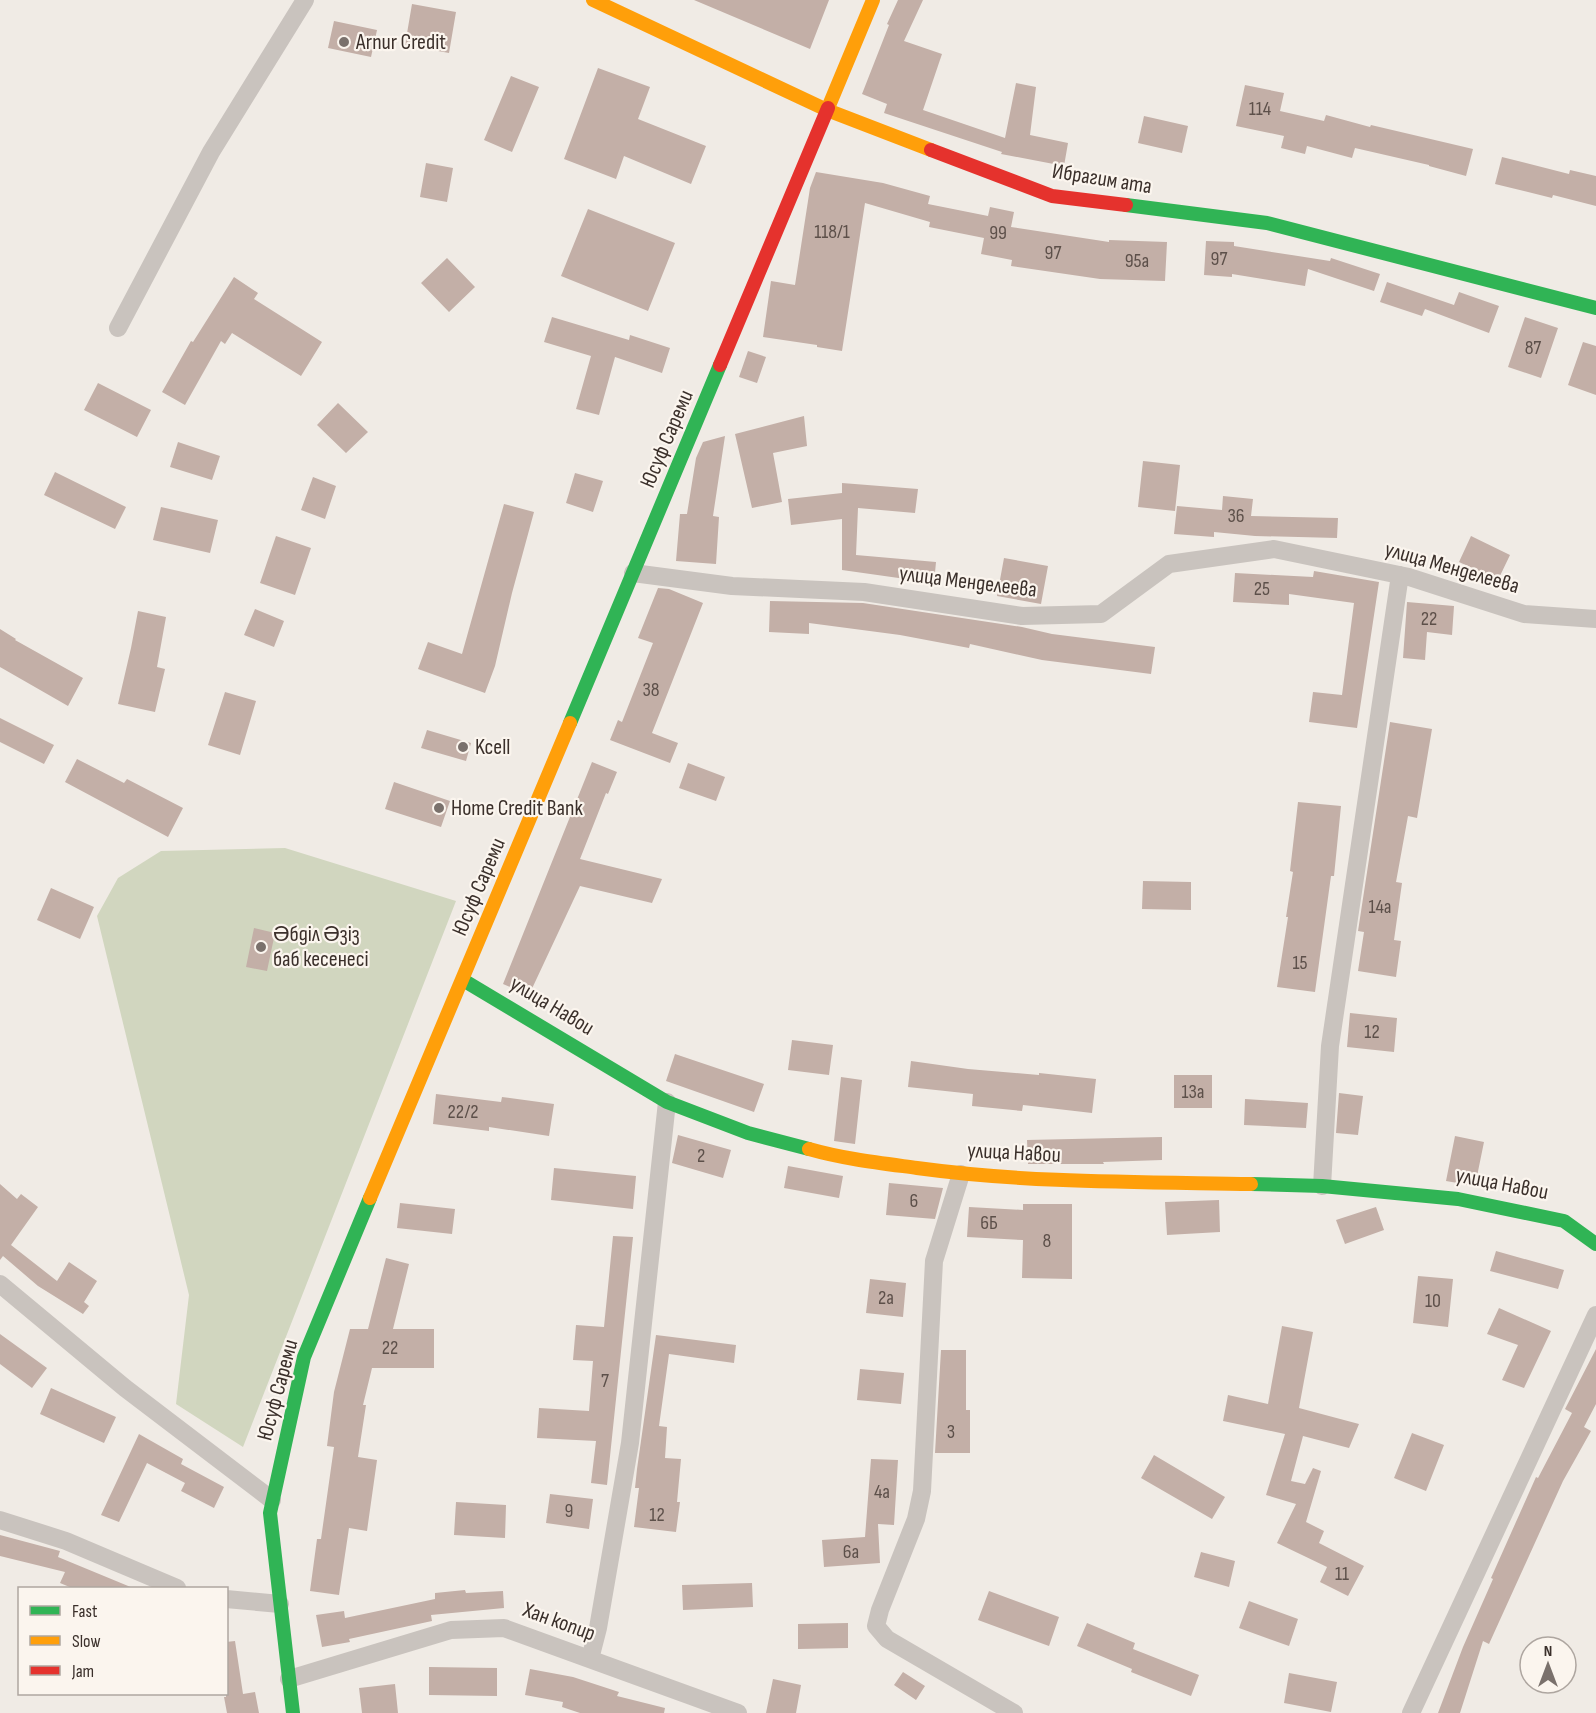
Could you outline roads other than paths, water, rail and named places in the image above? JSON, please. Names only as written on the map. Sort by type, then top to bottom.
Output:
[{"type":"street","points":[[118,328],[211,152],[305,0]]},
{"type":"street","name":"Ибрагим ата","points":[[593,0],[827,110],[1052,196],[1268,223],[1596,308]]},
{"type":"street","name":"Юсуф Сареми","points":[[293,1713],[270,1513],[304,1358],[873,0]]},
{"type":"street","name":"улица Менделеева","points":[[633,573],[732,586],[864,592],[1022,616],[1101,614],[1169,564],[1274,549],[1401,575],[1524,615],[1596,619]]},
{"type":"street","points":[[1322,1186],[1330,1046],[1401,575]]},
{"type":"street","name":"улица Навои","points":[[462,980],[667,1102],[748,1133],[846,1159],[961,1174],[1053,1180],[1322,1186],[1458,1199],[1564,1221],[1596,1244]]},
{"type":"street","points":[[590,1659],[598,1628],[630,1443],[667,1102]]},
{"type":"street","points":[[961,1174],[934,1261],[922,1491],[916,1519],[880,1610],[876,1626],[887,1639],[1014,1713]]},
{"type":"street","points":[[0,1284],[125,1388],[272,1500]]},
{"type":"street","points":[[1411,1713],[1596,1315]]},
{"type":"street","points":[[0,1520],[66,1541],[175,1587]]},
{"type":"street","points":[[228,1599],[280,1604]]},
{"type":"street","name":"Хан копир","points":[[289,1679],[451,1630],[504,1628],[738,1713]]},
{"type":"place","name":"Arnur Credit","points":[[344,42]]},
{"type":"place","name":"Kcell","points":[[463,747]]},
{"type":"place","name":"Home Credit Bank","points":[[439,808]]},
{"type":"place","name":"Әбділ Әзіз баб кесенесі","points":[[261,947]]}]
